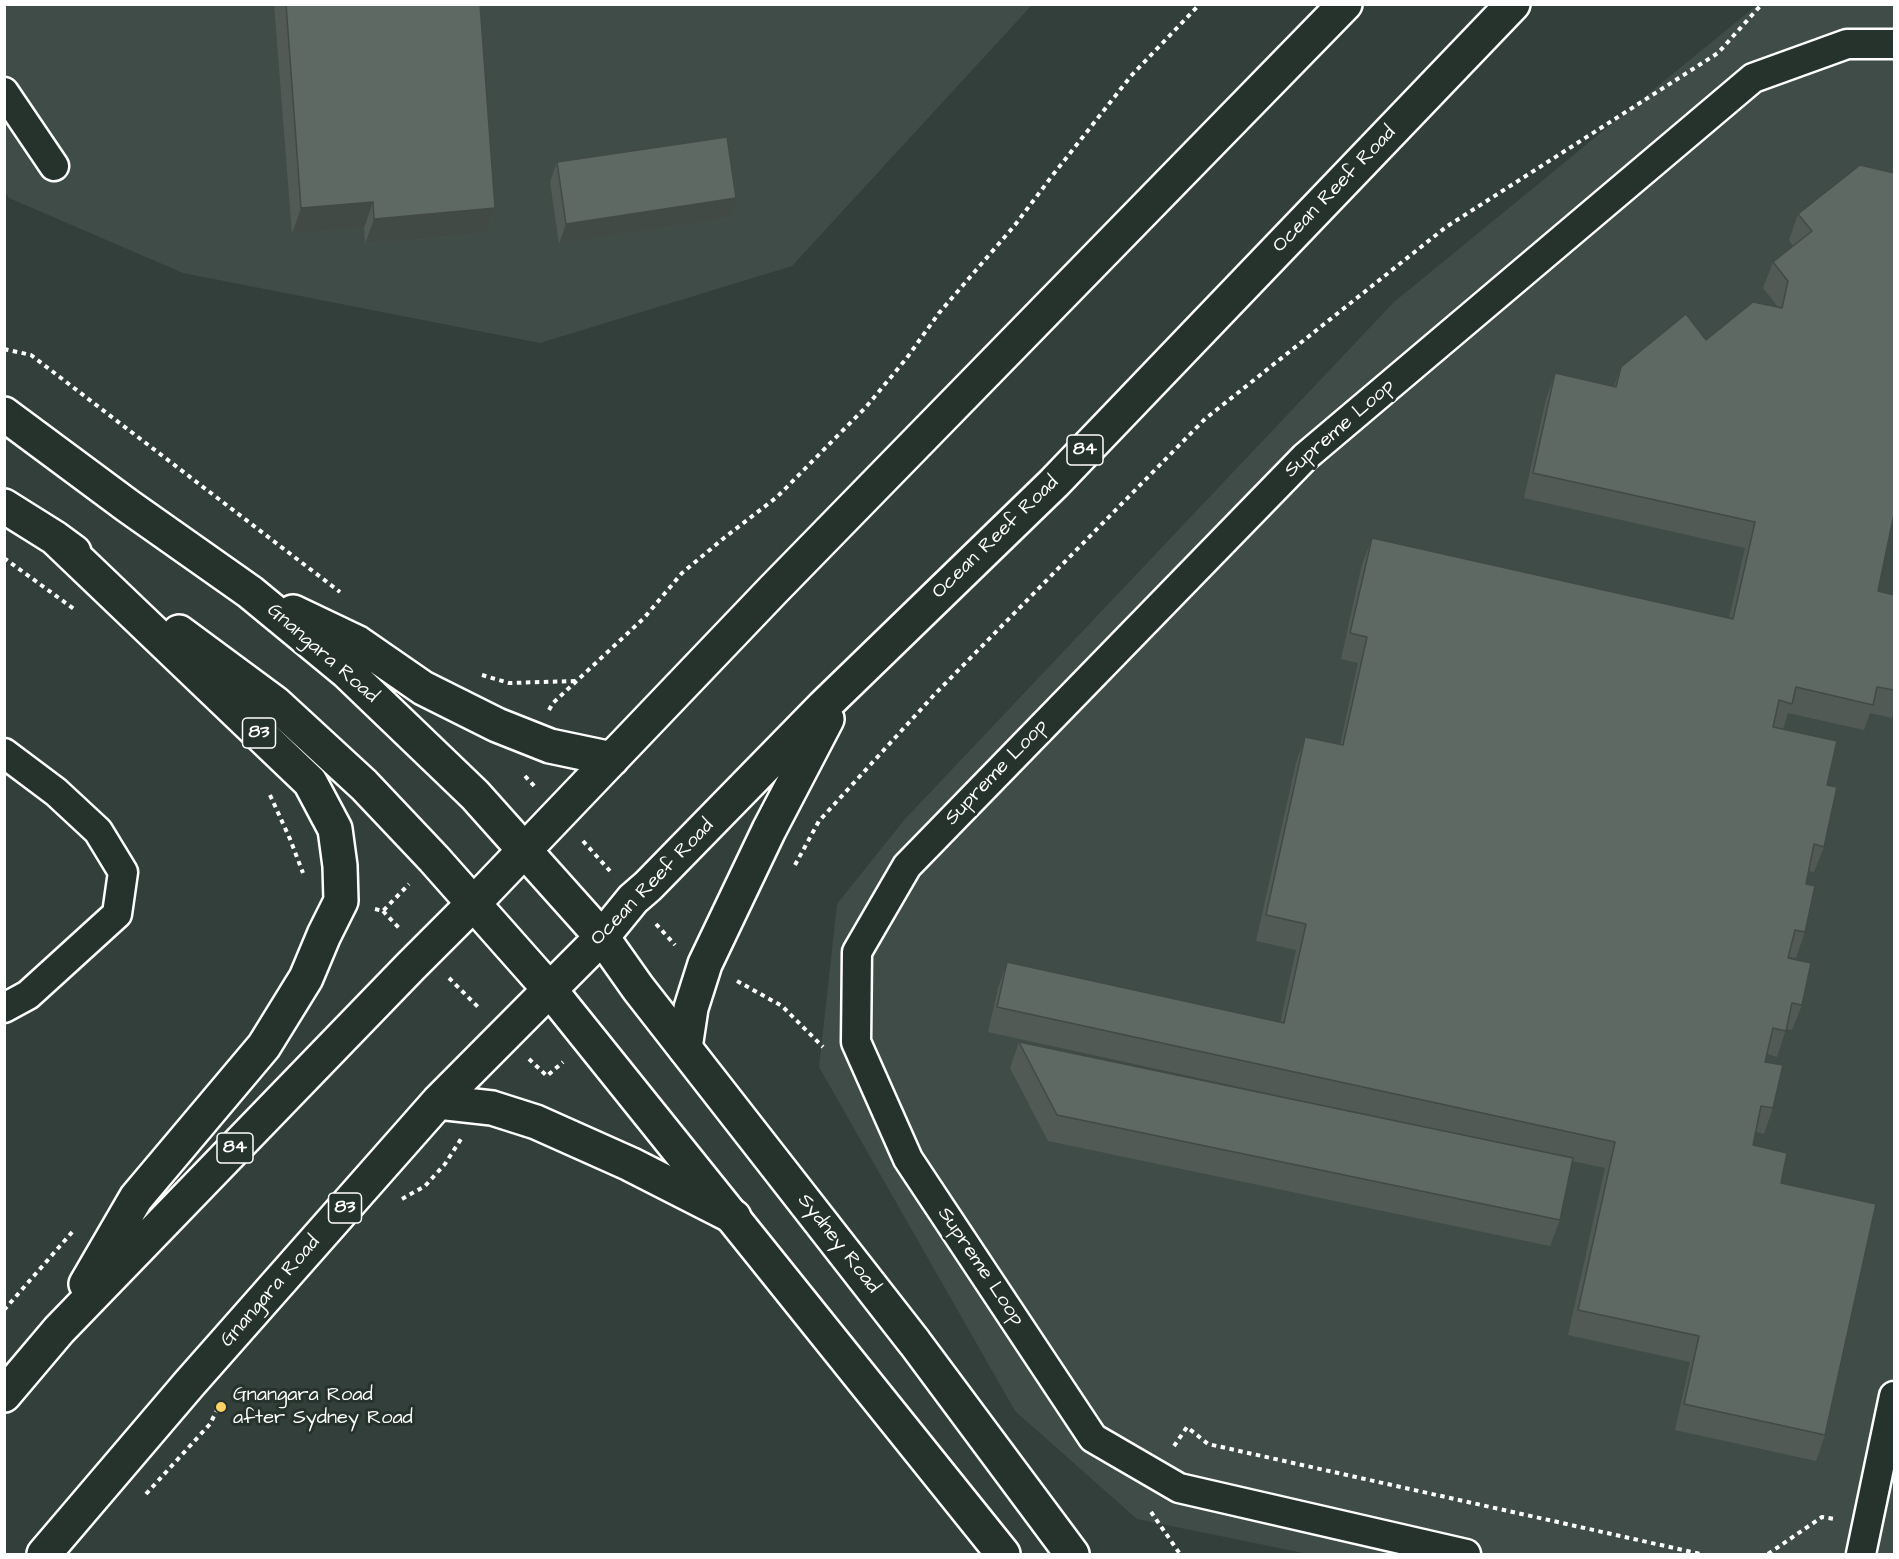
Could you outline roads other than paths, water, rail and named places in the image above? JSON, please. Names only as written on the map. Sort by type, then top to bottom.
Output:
[{"type":"main road","name":"84","points":[[59,1330],[474,903],[773,590],[1345,4]]},
{"type":"main road","name":"Ocean Reef Road","points":[[550,990],[602,937],[633,899],[843,688],[1054,483],[1513,4]]},
{"type":"main road","name":"Gnangara Road","points":[[4,414],[128,506],[250,592],[347,672],[475,795],[602,937]]},
{"type":"main road","name":"83","points":[[4,506],[56,538],[275,703],[364,785],[474,903]]},
{"type":"main road","name":"83","points":[[4,1395],[59,1330],[136,1198],[264,1046],[306,978],[341,901],[340,866],[335,829],[310,782],[56,538]]},
{"type":"main road","points":[[250,592],[358,643],[423,688],[497,725],[550,746],[612,759]]},
{"type":"main road","points":[[685,1048],[691,1008],[705,964],[760,849],[843,688]]},
{"type":"main road","points":[[474,903],[550,990],[1003,1554]]},
{"type":"main road","name":"Sydney Road","points":[[602,937],[638,988],[915,1343],[1072,1554]]},
{"type":"main road","name":"Gnangara Road","points":[[44,1554],[189,1384],[438,1102],[550,990]]},
{"type":"main road","points":[[438,1102],[492,1108],[567,1135],[734,1217]]},
{"type":"street","name":"Supreme Loop","points":[[1466,1554],[1179,1488],[1093,1438],[908,1159],[856,1042],[857,952],[907,866],[1305,457],[1753,78],[1847,44],[1894,44]]},
{"type":"street","points":[[4,92],[54,166]]},
{"type":"street","points":[[4,753],[56,792],[98,831],[123,872],[117,914],[28,995],[4,1008]]},
{"type":"street","points":[[1861,1554],[1894,1396]]},
{"type":"place","name":"Gnangara Road after Sydney Road","points":[[221,1407]]}]
